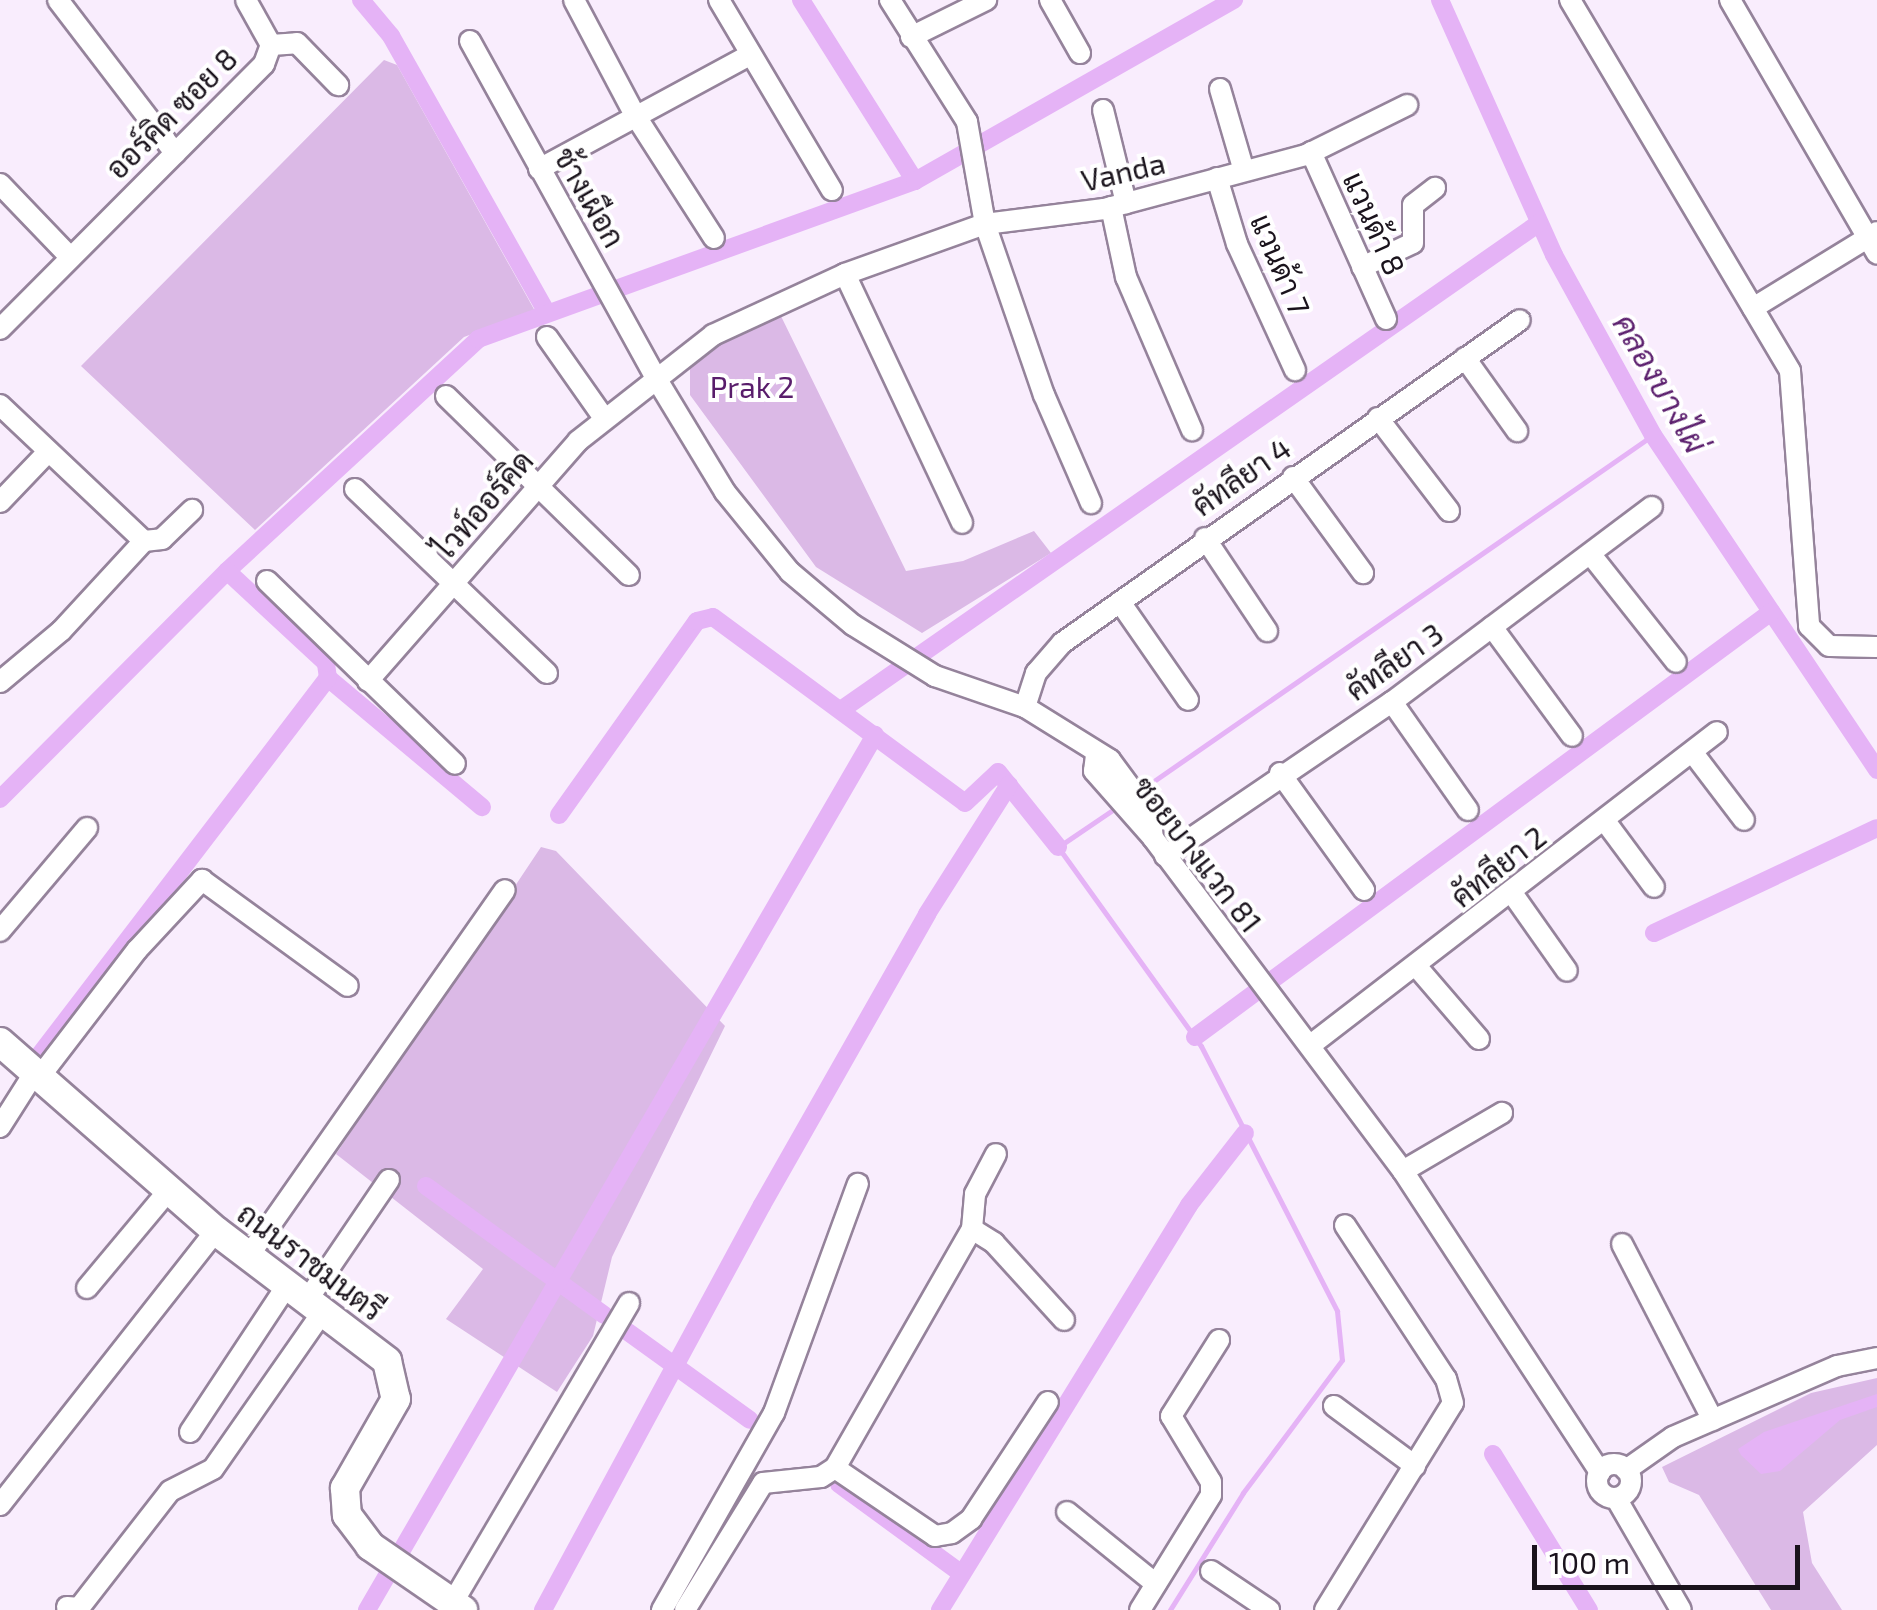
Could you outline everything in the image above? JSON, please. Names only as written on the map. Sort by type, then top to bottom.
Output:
[{"type":"street","points":[[58,0],[175,153]]},
{"type":"street","name":"ออร์คิด ซอย 8","points":[[0,329],[69,256],[240,90],[270,46],[246,0]]},
{"type":"street","points":[[574,0],[634,115],[714,238]]},
{"type":"street","points":[[719,0],[748,56],[832,190]]},
{"type":"street","points":[[890,0],[971,133],[978,159],[984,224],[1044,394],[1090,503]]},
{"type":"street","points":[[911,37],[986,0]]},
{"type":"street","points":[[1050,0],[1080,53]]},
{"type":"street","points":[[1570,0],[1790,371],[1808,626],[1829,646],[1877,647]]},
{"type":"street","points":[[1730,0],[1875,241],[1753,308]]},
{"type":"street","name":"ช้างเผือก","points":[[470,41],[659,383]]},
{"type":"street","points":[[270,46],[297,44],[338,85]]},
{"type":"street","points":[[539,169],[748,56]]},
{"type":"street","points":[[1220,89],[1244,172]]},
{"type":"street","name":"Vanda","points":[[659,383],[713,336],[846,274],[984,224],[1119,205],[1311,152],[1407,105]]},
{"type":"street","points":[[1103,110],[1126,277],[1192,430]]},
{"type":"street","name":"แวนด้า 8","points":[[1311,152],[1386,319]]},
{"type":"street","name":"แวนด้า 7","points":[[1217,178],[1237,244],[1295,370]]},
{"type":"street","points":[[0,184],[69,256]]},
{"type":"street","points":[[1362,267],[1412,243],[1413,205],[1435,188]]},
{"type":"street","points":[[846,274],[962,524]]},
{"type":"street","name":"คัทลียา 4","points":[[1024,707],[1036,672],[1062,643],[1205,538],[1520,320]]},
{"type":"street","points":[[547,337],[604,418]]},
{"type":"street","points":[[1466,358],[1517,431]]},
{"type":"street","name":"ไวท์ออร์คิด","points":[[368,681],[538,485],[604,418],[659,383]]},
{"type":"street","name":"ซอยบางแวก 81","points":[[659,383],[725,492],[790,572],[853,625],[935,676],[1024,707],[1100,762],[1165,856],[1312,1044],[1403,1171],[1600,1472]]},
{"type":"street","points":[[446,396],[629,575]]},
{"type":"street","points":[[0,405],[144,541]]},
{"type":"street","points":[[1378,418],[1449,512]]},
{"type":"street","points":[[0,502],[48,452]]},
{"type":"street","points":[[1293,477],[1363,574]]},
{"type":"street","points":[[355,489],[548,674]]},
{"type":"street","name":"คัทลียา 3","points":[[1165,856],[1280,773],[1392,702],[1592,556],[1652,507]]},
{"type":"street","points":[[0,682],[52,638],[144,541],[162,539],[192,510]]},
{"type":"street","points":[[1205,538],[1268,630]]},
{"type":"street","points":[[1592,556],[1676,662]]},
{"type":"street","points":[[267,581],[455,764]]},
{"type":"street","points":[[1120,602],[1188,700]]},
{"type":"street","points":[[1492,627],[1572,736]]},
{"type":"street","points":[[1392,702],[1468,810]]},
{"type":"street","name":"คัทลียา 2","points":[[1312,1044],[1717,732]]},
{"type":"street","points":[[1694,752],[1744,820]]},
{"type":"street","points":[[1280,773],[1364,890]]},
{"type":"street","points":[[1606,820],[1654,887]]},
{"type":"street","points":[[0,930],[87,828]]},
{"type":"street","points":[[0,1127],[137,950],[202,880],[348,986]]},
{"type":"street","points":[[250,1254],[505,890]]},
{"type":"street","points":[[1512,893],[1567,971]]},
{"type":"street","points":[[1416,967],[1479,1038]]},
{"type":"street","name":"ถนนราชมนตรี","points":[[0,1042],[35,1077],[216,1231],[387,1361],[394,1377],[396,1399],[345,1488],[347,1515],[370,1546],[458,1606]]},
{"type":"street","points":[[1403,1171],[1502,1114]]},
{"type":"street","points":[[685,1610],[748,1501],[769,1478],[821,1477],[834,1468],[972,1230],[975,1194],[996,1154]]},
{"type":"street","points":[[67,1607],[80,1608],[170,1491],[213,1469],[307,1298],[389,1180]]},
{"type":"street","points":[[662,1610],[774,1413],[858,1184]]},
{"type":"street","points":[[87,1288],[168,1190]]},
{"type":"street","points":[[1325,1610],[1450,1411],[1453,1392],[1345,1226]]},
{"type":"street","points":[[972,1230],[994,1243],[1064,1320]]},
{"type":"street","points":[[0,1506],[216,1231]]},
{"type":"street","points":[[1622,1244],[1713,1420]]},
{"type":"street","points":[[190,1432],[307,1298]]},
{"type":"street","points":[[458,1606],[628,1302]]},
{"type":"street","points":[[1140,1610],[1210,1495],[1211,1482],[1171,1416],[1219,1340]]},
{"type":"street","points":[[1626,1470],[1713,1420],[1837,1366],[1877,1358]]},
{"type":"street","points":[[834,1468],[934,1536],[952,1534],[971,1518],[1048,1402]]},
{"type":"street","points":[[1334,1406],[1415,1466]]},
{"type":"street","points":[[1626,1470],[1615,1465],[1600,1472],[1601,1492],[1616,1498],[1681,1610]]},
{"type":"street","points":[[1616,1498],[1629,1490],[1626,1470]]},
{"type":"street","points":[[728,1488],[748,1501]]},
{"type":"street","points":[[1067,1512],[1156,1584]]},
{"type":"street","points":[[1211,1571],[1269,1610]]},
{"type":"green space","points":[[384,60],[397,65],[535,311],[464,337],[255,530],[81,366]]},
{"type":"green space","name":"Prak 2","points":[[777,308],[906,571],[963,561],[1034,531],[1051,553],[922,633],[816,567],[690,395],[690,362],[722,329]]},
{"type":"green space","points":[[541,847],[556,851],[725,1026],[612,1257],[593,1336],[557,1392],[446,1319],[483,1269],[336,1154]]},
{"type":"green space","points":[[1877,1378],[1877,1445],[1803,1512],[1812,1563],[1842,1610],[1771,1610],[1699,1495],[1669,1482],[1662,1467],[1811,1393]]},
{"type":"shaded area","points":[[1877,1394],[1877,1407],[1840,1420],[1780,1471],[1761,1474],[1738,1449],[1764,1432]]},
{"type":"waterway","points":[[361,0],[391,36],[547,313]]},
{"type":"waterway","points":[[801,0],[915,181]]},
{"type":"waterway","points":[[0,799],[227,571],[478,339],[915,181],[1234,0]]},
{"type":"waterway","name":"คลองบางไผ่","points":[[1440,0],[1554,255],[1653,435],[1877,770]]},
{"type":"waterway","points":[[841,710],[1539,223]]},
{"type":"waterway","points":[[1138,792],[1653,435]]},
{"type":"waterway","points":[[38,1057],[328,678],[326,663],[227,571]]},
{"type":"waterway","points":[[1195,1037],[1771,612]]},
{"type":"waterway","points":[[559,815],[697,621],[713,617],[965,803],[998,772],[1058,847]]},
{"type":"waterway","points":[[328,678],[482,807]]},
{"type":"waterway","points":[[367,1610],[875,735]]},
{"type":"waterway","points":[[543,1610],[762,1205],[927,914],[1009,785]]},
{"type":"waterway","points":[[1117,807],[1058,847],[1201,1046],[1337,1311],[1342,1360],[1243,1493],[1170,1610]]},
{"type":"waterway","points":[[1654,933],[1877,828]]},
{"type":"waterway","points":[[940,1610],[1189,1205],[1245,1133]]},
{"type":"waterway","points":[[426,1186],[604,1315]]},
{"type":"waterway","points":[[628,1332],[750,1420]]},
{"type":"waterway","points":[[1493,1454],[1589,1610]]},
{"type":"waterway","points":[[839,1484],[962,1574]]}]
